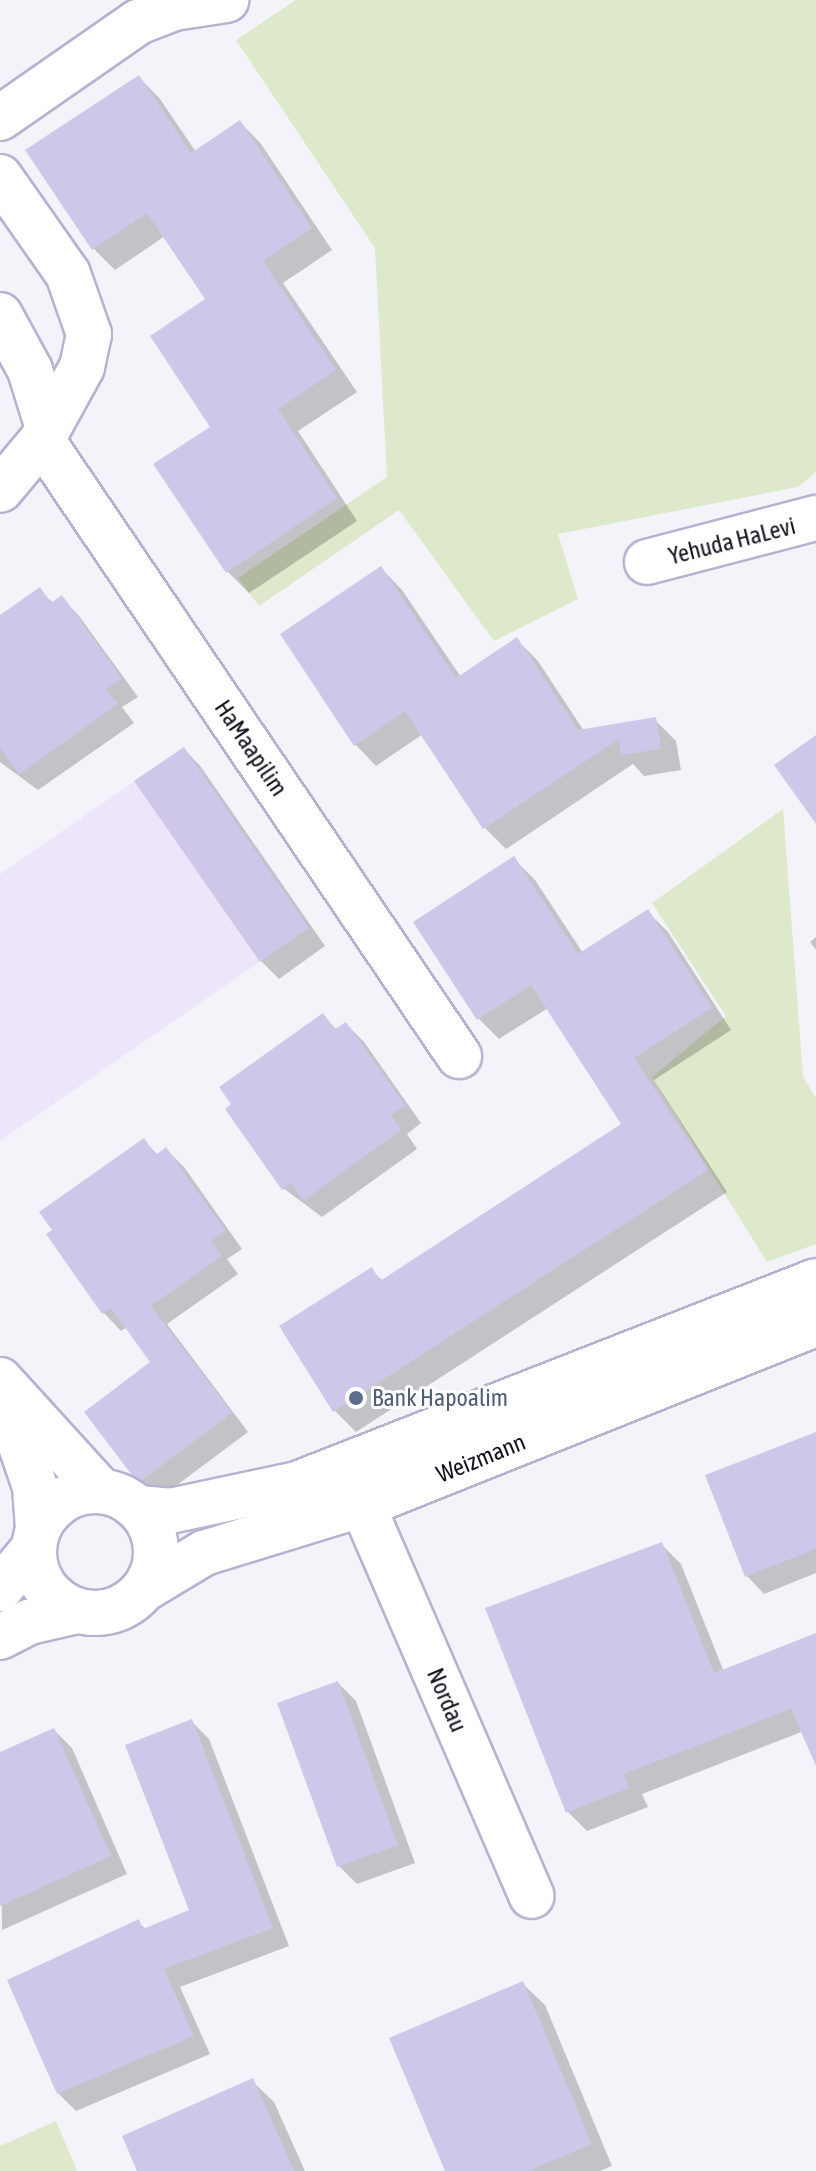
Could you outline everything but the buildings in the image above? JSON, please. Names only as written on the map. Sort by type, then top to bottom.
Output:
[{"type":"street","points":[[0,118],[138,22],[174,8],[226,0]]},
{"type":"street","points":[[0,177],[68,274],[89,334],[82,367],[45,434],[0,490]]},
{"type":"street","name":"HaMaapilim","points":[[0,315],[30,370],[45,434],[459,1056]]},
{"type":"street","name":"Yehuda HaLevi","points":[[647,562],[816,518]]},
{"type":"street","name":"Weizmann","points":[[120,1500],[170,1511],[297,1484],[816,1281]]},
{"type":"street","name":"Weizmann","points":[[146,1588],[204,1553],[362,1504],[816,1324]]},
{"type":"street","points":[[0,1380],[156,1540],[155,1571],[146,1588],[115,1611],[77,1611],[43,1618],[0,1637]]},
{"type":"street","points":[[0,1388],[23,1440],[36,1538],[35,1566],[49,1593],[77,1611]]},
{"type":"street","points":[[0,1589],[62,1500],[120,1500]]},
{"type":"street","name":"Nordau","points":[[362,1504],[532,1896]]},
{"type":"shaded area","points":[[184,747],[309,928],[0,1141],[0,874]]},
{"type":"green space","points":[[296,0],[816,0],[816,472],[798,487],[558,534],[578,599],[494,641],[399,510],[259,606],[238,578],[387,477],[375,248],[236,40]]},
{"type":"green space","points":[[783,809],[803,1077],[816,1098],[816,1244],[767,1262],[652,1077],[726,1016],[652,903]]},
{"type":"green space","points":[[56,2121],[77,2171],[0,2171],[0,2146]]},
{"type":"place","name":"Bank Hapoalim","points":[[356,1398]]}]
